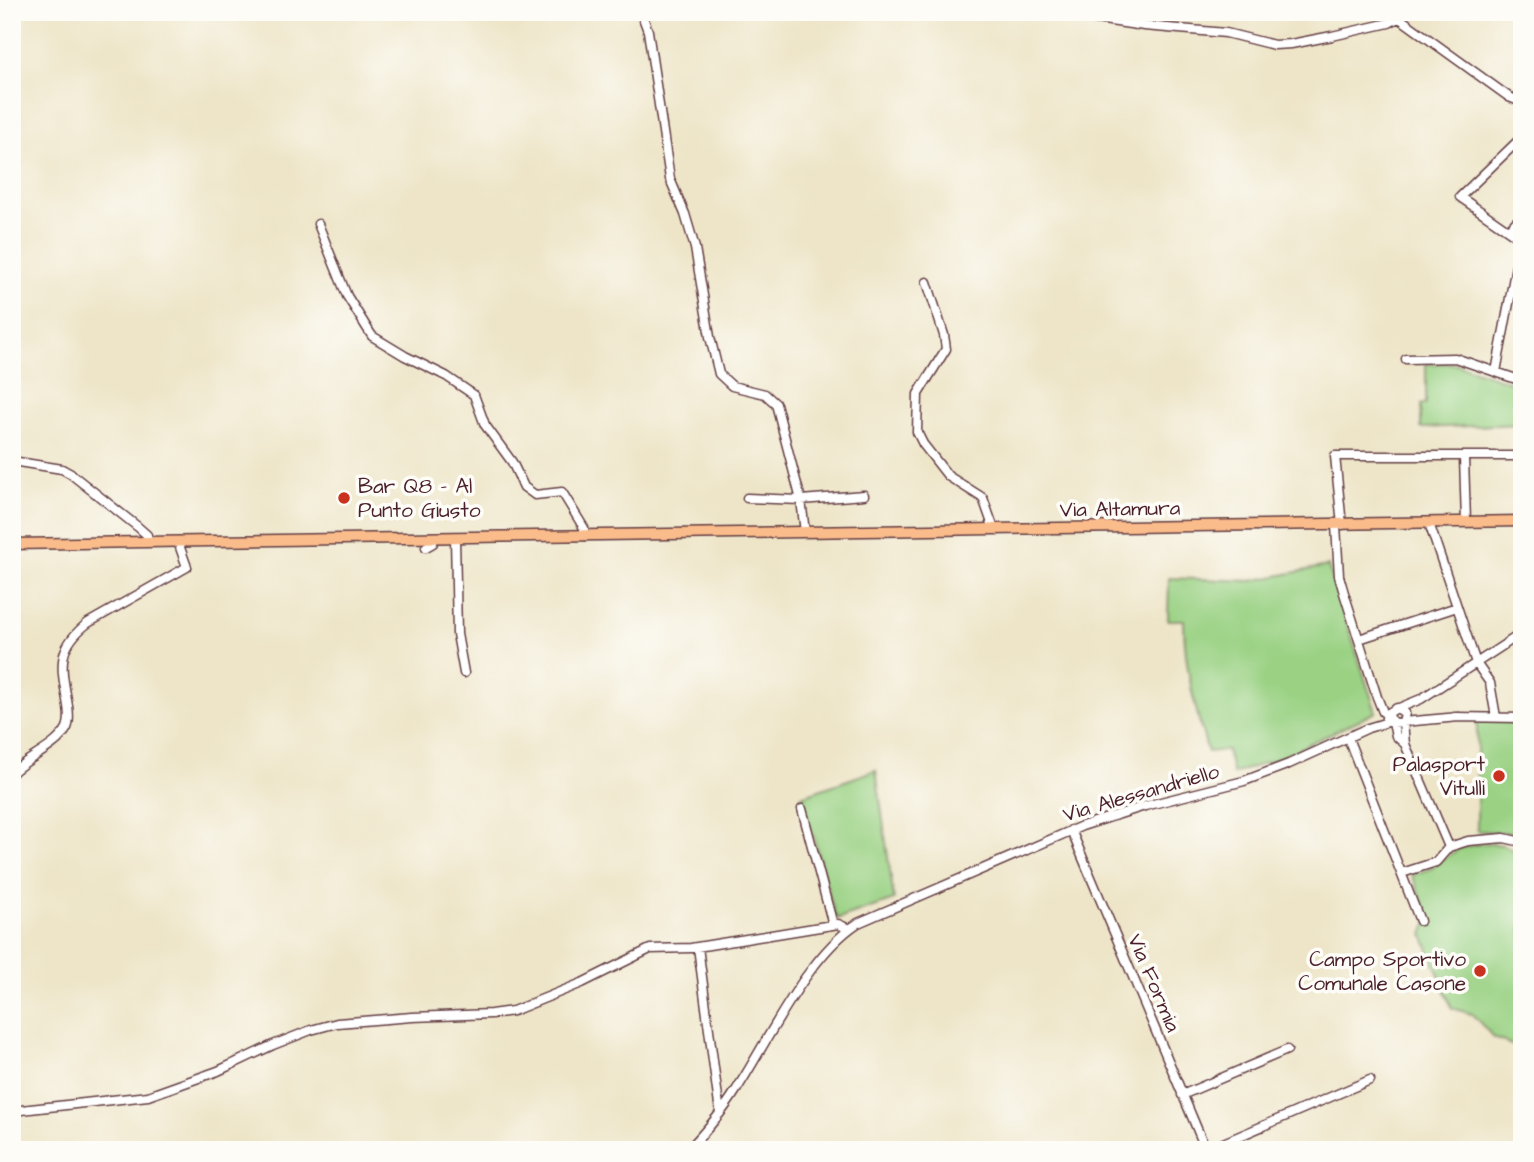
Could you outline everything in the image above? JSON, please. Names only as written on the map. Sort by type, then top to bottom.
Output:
[{"type":"main road","name":"Via Altamura","points":[[12,544],[1522,522]]},
{"type":"street","points":[[641,12],[649,31],[670,179],[695,248],[719,374],[732,386],[765,394],[776,404],[801,500],[805,532]]},
{"type":"street","points":[[1049,12],[1143,26],[1226,33],[1274,45],[1389,23],[1394,15],[1509,97],[1522,102]]},
{"type":"street","points":[[1522,137],[1460,197],[1522,240]]},
{"type":"street","points":[[1508,230],[1522,216]]},
{"type":"street","points":[[318,224],[347,296],[372,336],[430,367],[474,395],[485,425],[512,462],[524,487],[535,495],[562,492],[584,528],[585,536]]},
{"type":"street","points":[[1496,372],[1516,266]]},
{"type":"street","points":[[927,282],[946,349],[918,394],[917,432],[948,476],[983,498],[994,529]]},
{"type":"street","points":[[1406,359],[1455,358],[1522,381]]},
{"type":"street","points":[[1449,847],[1405,744],[1396,716],[1377,698],[1339,576],[1335,456],[1522,456]]},
{"type":"street","points":[[1464,457],[1466,522]]},
{"type":"street","points":[[12,461],[53,467],[71,474],[138,527],[147,535],[149,542]]},
{"type":"street","points":[[747,498],[801,500],[864,495]]},
{"type":"street","points":[[1429,523],[1476,663],[1490,683],[1496,717]]},
{"type":"street","points":[[455,537],[457,634],[464,673]]},
{"type":"street","points":[[426,547],[433,543],[433,538]]},
{"type":"street","points":[[12,773],[66,729],[69,716],[62,663],[64,650],[81,628],[187,567],[178,542]]},
{"type":"street","points":[[1359,639],[1457,607]]},
{"type":"street","name":"Via Alessandriello","points":[[688,1150],[720,1113],[801,986],[849,929],[867,918],[1071,830],[1124,812],[1244,781],[1348,738],[1378,720],[1396,716],[1522,633]]},
{"type":"street","points":[[1396,716],[1522,718]]},
{"type":"street","points":[[1348,738],[1420,921]]},
{"type":"street","points":[[802,809],[833,925]]},
{"type":"street","name":"Via Formia","points":[[1071,830],[1206,1150]]},
{"type":"street","points":[[1402,873],[1436,862],[1449,847],[1480,839],[1504,838],[1522,842]]},
{"type":"street","points":[[12,1111],[148,1096],[218,1071],[311,1030],[337,1023],[513,1011],[582,983],[642,952],[660,948],[698,947],[838,924],[849,929]]},
{"type":"street","points":[[698,947],[720,1113]]},
{"type":"street","points":[[1182,1095],[1287,1050]]},
{"type":"street","points":[[1206,1150],[1370,1080]]},
{"type":"green space","points":[[1454,363],[1522,386],[1522,424],[1421,428],[1421,404],[1426,404],[1426,364]]},
{"type":"green space","points":[[1328,566],[1376,712],[1279,758],[1233,774],[1227,750],[1208,752],[1191,687],[1184,620],[1168,620],[1169,578],[1251,581]]},
{"type":"green space","name":"Palasport Vitulli","points":[[1477,721],[1522,721],[1522,833],[1477,831]]},
{"type":"green space","points":[[876,770],[894,900],[838,919],[802,796]]},
{"type":"green space","name":"Campo Sportivo Comunale Casone","points":[[1485,843],[1504,845],[1522,854],[1522,1046],[1514,1046],[1494,1038],[1472,1014],[1452,1008],[1423,935],[1429,918],[1412,875],[1432,868],[1460,848]]},
{"type":"place","name":"Bar Q8 - Al Punto Giusto","points":[[344,498]]},
{"type":"place","name":"Palasport Vitulli","points":[[1499,776]]},
{"type":"place","name":"Campo Sportivo Comunale Casone","points":[[1480,971]]}]
